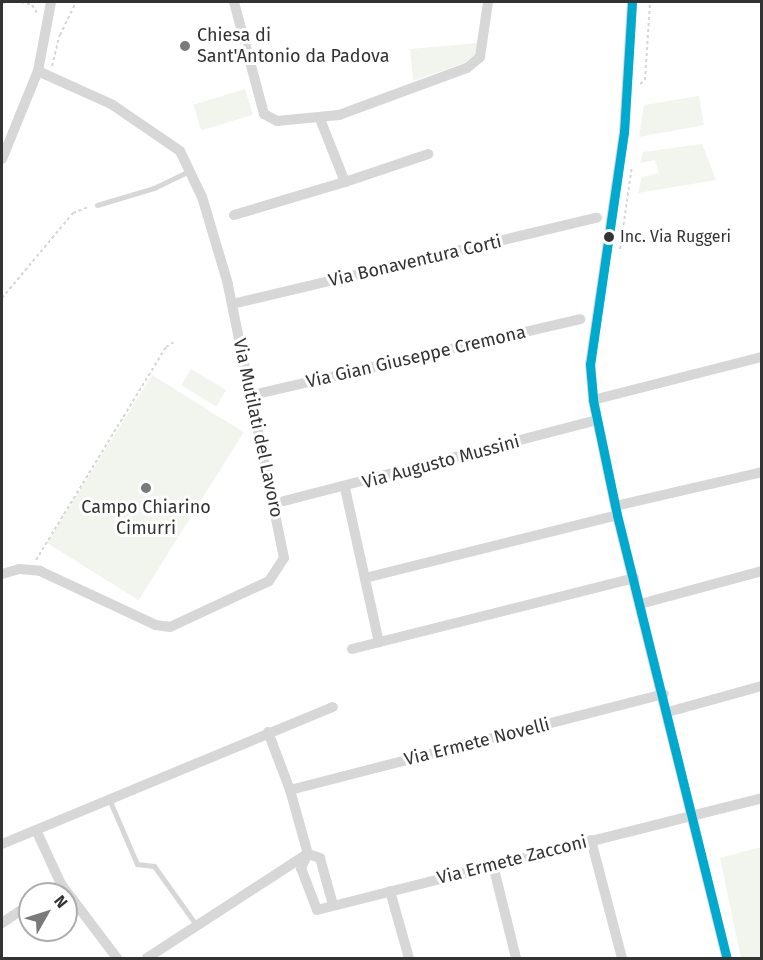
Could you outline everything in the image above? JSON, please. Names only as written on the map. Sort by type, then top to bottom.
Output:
[{"type":"street","points":[[2,159],[38,71],[51,2]]},
{"type":"street","points":[[234,2],[264,114],[277,121],[320,119],[467,68],[480,57],[488,2]]},
{"type":"street","points":[[632,2],[624,132],[590,364],[593,400],[616,511],[664,694],[727,958]]},
{"type":"street","name":"Via Mutilati del Lavoro","points":[[31,568],[156,625],[170,627],[269,582],[284,558],[232,304],[202,197],[180,151],[111,104],[38,71]]},
{"type":"street","points":[[320,119],[345,182]]},
{"type":"street","points":[[234,215],[345,182],[428,154]]},
{"type":"street","name":"Via Bonaventura Corti","points":[[232,304],[597,218]]},
{"type":"street","name":"Via Gian Giuseppe Cremona","points":[[252,395],[580,319]]},
{"type":"street","points":[[593,400],[762,357]]},
{"type":"street","name":"Via Augusto Mussini","points":[[284,501],[345,488],[597,420]]},
{"type":"street","points":[[365,578],[762,472]]},
{"type":"street","points":[[345,488],[379,642]]},
{"type":"street","points":[[2,573],[31,568]]},
{"type":"street","points":[[640,604],[762,571]]},
{"type":"street","points":[[352,649],[634,578]]},
{"type":"street","points":[[668,712],[762,686]]},
{"type":"street","name":"Via Ermete Novelli","points":[[290,790],[664,694]]},
{"type":"street","points":[[2,844],[333,707]]},
{"type":"street","points":[[268,732],[290,790],[308,854],[301,868],[317,910],[333,906],[320,858],[308,854]]},
{"type":"street","name":"Via Ermete Zacconi","points":[[333,906],[762,798]]},
{"type":"street","points":[[36,830],[60,882]]},
{"type":"street","points":[[591,840],[622,958]]},
{"type":"street","points":[[147,958],[308,854]]},
{"type":"street","points":[[493,865],[516,958]]},
{"type":"street","points":[[390,891],[409,958]]},
{"type":"street","points":[[78,906],[117,958]]},
{"type":"street","points":[[2,923],[18,912]]},
{"type":"lane","points":[[97,205],[154,188],[189,171]]},
{"type":"lane","points":[[109,799],[136,864],[154,866],[196,926]]},
{"type":"path","points":[[2,3],[8,2]]},
{"type":"path","points":[[21,2],[32,5],[39,20]]},
{"type":"path","points":[[50,76],[60,35],[76,2]]},
{"type":"path","points":[[2,298],[73,213],[97,205]]},
{"type":"path","points":[[31,568],[166,347],[174,342]]},
{"type":"shaded area","points":[[477,43],[476,54],[464,63],[413,81],[410,49]]},
{"type":"shaded area","points":[[245,89],[253,115],[201,131],[193,105]]},
{"type":"shaded area","points":[[699,96],[704,125],[639,137],[644,105]]},
{"type":"shaded area","points":[[702,144],[716,180],[638,193],[642,177],[659,173],[655,160],[640,163],[643,152]]},
{"type":"shaded area","points":[[191,369],[226,390],[216,406],[181,385]]},
{"type":"shaded area","name":"Campo Chiarino Cimurri","points":[[152,375],[244,432],[139,600],[47,543]]},
{"type":"shaded area","points":[[761,847],[761,958],[741,958],[720,858]]},
{"type":"transit line","points":[[632,2],[624,132],[590,364],[593,400],[617,515],[727,958]]},
{"type":"place","name":"Chiesa di Sant'Antonio da Padova","points":[[185,46]]},
{"type":"place","name":"Inc. Via Ruggeri","points":[[609,237]]},
{"type":"place","name":"Campo Chiarino Cimurri","points":[[146,488]]}]
